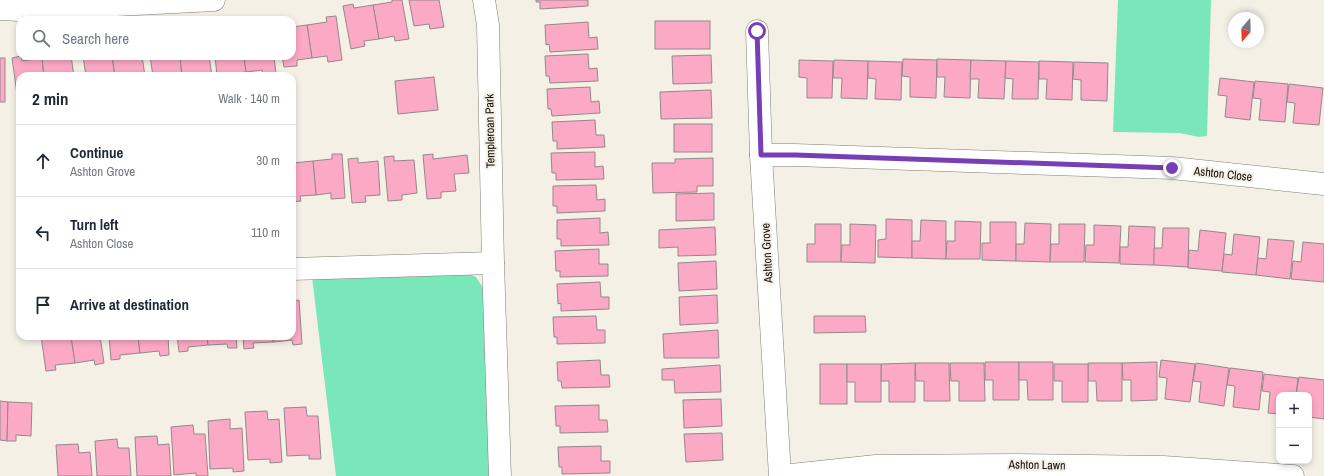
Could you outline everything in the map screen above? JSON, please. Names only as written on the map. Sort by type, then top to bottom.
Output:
[{"type":"street","points":[[0,9],[19,10],[214,0]]},
{"type":"street","name":"Templeroan Park","points":[[484,0],[488,25],[493,263],[500,476]]},
{"type":"street","name":"Ashton Grove","points":[[757,31],[761,155],[781,476]]},
{"type":"street","name":"Ashton Close","points":[[761,155],[1172,168],[1324,184]]},
{"type":"street","points":[[296,269],[493,263]]},
{"type":"street","name":"Ashton Lawn","points":[[781,476],[876,466],[1015,465],[1163,467],[1293,476]]},
{"type":"green space","points":[[1118,0],[1211,0],[1207,136],[1199,137],[1179,133],[1113,132]]},
{"type":"green space","points":[[462,271],[476,277],[485,291],[491,470],[488,476],[336,476],[312,277]]},
{"type":"building","points":[[392,0],[402,0],[409,39],[395,41],[394,36],[379,39],[373,5],[392,2]]},
{"type":"building","points":[[409,0],[439,0],[444,27],[430,29],[429,24],[414,26]]},
{"type":"building","points":[[536,0],[588,0],[588,6],[540,9],[540,2],[536,2]]},
{"type":"building","points":[[353,4],[354,8],[373,5],[379,39],[364,41],[365,46],[351,49],[343,6]]},
{"type":"building","points":[[336,16],[342,60],[328,62],[327,56],[312,58],[307,25],[327,22],[326,17]]},
{"type":"building","points":[[655,21],[710,21],[710,49],[655,49]]},
{"type":"building","points":[[588,22],[589,38],[597,37],[598,49],[550,52],[549,44],[546,45],[545,25]]},
{"type":"building","points":[[307,25],[312,58],[297,60],[297,66],[284,67],[283,60],[296,60],[296,26]]},
{"type":"building","points":[[588,54],[589,69],[597,68],[598,81],[550,83],[549,76],[546,76],[545,56]]},
{"type":"building","points":[[711,55],[712,83],[673,84],[672,56]]},
{"type":"building","points":[[16,57],[16,60],[22,61],[42,60],[44,72],[16,72],[16,87],[12,58]]},
{"type":"building","points":[[0,58],[5,58],[5,102],[0,102]]},
{"type":"building","points":[[903,59],[937,60],[936,98],[910,97],[910,77],[902,76]]},
{"type":"building","points":[[937,59],[971,60],[970,98],[944,97],[945,77],[937,77]]},
{"type":"building","points":[[42,60],[72,60],[73,72],[44,72]]},
{"type":"building","points":[[84,60],[113,60],[114,72],[85,72]]},
{"type":"building","points":[[113,60],[143,60],[144,72],[114,72]]},
{"type":"building","points":[[151,60],[180,60],[182,72],[152,72]]},
{"type":"building","points":[[180,60],[210,60],[211,72],[182,72]]},
{"type":"building","points":[[215,60],[244,60],[246,72],[217,72]]},
{"type":"building","points":[[244,60],[274,60],[276,72],[262,72],[262,70],[246,72]]},
{"type":"building","points":[[799,60],[833,61],[832,98],[807,98],[807,78],[799,77]]},
{"type":"building","points":[[834,60],[868,61],[867,99],[841,98],[842,78],[833,78]]},
{"type":"building","points":[[971,60],[1006,61],[1004,99],[978,98],[979,79],[970,79]]},
{"type":"building","points":[[868,61],[902,62],[901,100],[875,99],[876,79],[868,78]]},
{"type":"building","points":[[1006,61],[1039,62],[1038,99],[1012,99],[1013,79],[1005,78]]},
{"type":"building","points":[[1039,61],[1073,62],[1072,100],[1046,99],[1047,79],[1039,79]]},
{"type":"building","points":[[1074,62],[1108,63],[1107,101],[1081,100],[1081,80],[1073,79]]},
{"type":"building","points":[[434,77],[438,110],[398,114],[395,81]]},
{"type":"building","points":[[1220,78],[1254,82],[1250,120],[1225,117],[1227,96],[1218,95]]},
{"type":"building","points":[[1255,81],[1288,84],[1285,122],[1259,120],[1261,99],[1253,98]]},
{"type":"building","points":[[1289,84],[1323,88],[1319,125],[1293,123],[1295,103],[1287,102]]},
{"type":"building","points":[[590,87],[591,102],[599,101],[600,113],[552,116],[551,109],[548,109],[547,89]]},
{"type":"building","points":[[711,90],[712,118],[661,119],[660,92]]},
{"type":"building","points":[[595,120],[596,135],[604,135],[605,147],[557,149],[557,141],[553,141],[552,122]]},
{"type":"building","points":[[674,124],[712,124],[712,152],[674,152]]},
{"type":"building","points":[[595,152],[595,167],[603,166],[604,179],[556,180],[556,173],[552,173],[551,153]]},
{"type":"building","points":[[332,154],[342,154],[345,198],[331,199],[331,193],[316,195],[313,161],[332,159]]},
{"type":"building","points":[[433,154],[433,159],[467,155],[469,173],[454,174],[456,191],[441,192],[441,198],[427,199],[423,155]]},
{"type":"building","points":[[394,156],[394,161],[414,160],[417,193],[402,195],[402,200],[388,201],[384,157]]},
{"type":"building","points":[[358,158],[358,163],[378,161],[380,195],[365,196],[366,202],[352,203],[348,159]]},
{"type":"building","points":[[713,158],[713,186],[697,186],[697,192],[653,193],[652,163],[675,163],[675,159]]},
{"type":"building","points":[[313,161],[316,195],[300,196],[301,201],[296,202],[296,163]]},
{"type":"building","points":[[596,185],[597,200],[605,199],[605,211],[557,213],[557,206],[553,206],[553,186]]},
{"type":"building","points":[[714,193],[714,220],[676,221],[676,194]]},
{"type":"building","points":[[600,218],[600,233],[608,232],[609,245],[561,246],[561,239],[557,239],[557,220]]},
{"type":"building","points":[[886,219],[912,220],[912,258],[878,257],[878,240],[886,239]]},
{"type":"building","points":[[921,220],[946,221],[946,259],[912,258],[912,241],[920,241]]},
{"type":"building","points":[[955,221],[981,222],[980,259],[946,259],[947,241],[955,241]]},
{"type":"building","points":[[990,222],[1016,222],[1016,261],[982,260],[982,243],[990,243]]},
{"type":"building","points":[[1025,223],[1051,224],[1050,262],[1016,261],[1016,244],[1024,244]]},
{"type":"building","points":[[815,224],[841,224],[841,262],[807,262],[807,244],[815,244]]},
{"type":"building","points":[[850,224],[876,225],[875,263],[841,262],[842,245],[850,245]]},
{"type":"building","points":[[1059,224],[1085,224],[1084,262],[1050,262],[1051,244],[1059,244]]},
{"type":"building","points":[[1094,225],[1121,226],[1119,263],[1085,262],[1086,245],[1094,245]]},
{"type":"building","points":[[1129,226],[1155,227],[1154,265],[1120,264],[1120,247],[1128,247]]},
{"type":"building","points":[[715,227],[716,255],[678,256],[678,247],[659,248],[659,230]]},
{"type":"building","points":[[1163,228],[1189,228],[1188,267],[1154,265],[1154,248],[1162,248]]},
{"type":"building","points":[[1200,230],[1226,233],[1222,271],[1188,268],[1189,250],[1198,251]]},
{"type":"building","points":[[1234,234],[1260,237],[1256,275],[1222,272],[1224,254],[1232,255]]},
{"type":"building","points":[[1268,239],[1294,241],[1290,279],[1256,275],[1258,258],[1266,259]]},
{"type":"building","points":[[1303,242],[1324,244],[1324,282],[1291,279],[1293,261],[1301,262]]},
{"type":"building","points":[[599,249],[599,264],[608,264],[608,276],[560,277],[560,271],[556,271],[555,251]]},
{"type":"building","points":[[716,261],[717,289],[679,291],[678,263]]},
{"type":"building","points":[[600,282],[601,297],[609,297],[609,309],[561,311],[561,303],[558,304],[557,284]]},
{"type":"building","points":[[717,295],[718,323],[680,325],[679,297]]},
{"type":"building","points":[[296,300],[299,300],[302,344],[293,345],[292,340],[296,340]]},
{"type":"building","points":[[596,316],[597,330],[605,330],[605,343],[557,344],[557,337],[554,337],[553,317]]},
{"type":"building","points":[[814,316],[865,316],[866,332],[814,333]]},
{"type":"building","points":[[718,330],[719,358],[664,358],[663,334]]},
{"type":"building","points":[[42,340],[72,340],[75,363],[55,365],[56,370],[46,371]]},
{"type":"building","points":[[72,340],[101,340],[104,363],[95,365],[94,360],[75,363]]},
{"type":"building","points":[[109,340],[138,340],[140,353],[120,355],[120,359],[111,360]]},
{"type":"building","points":[[138,340],[168,340],[169,355],[160,356],[159,351],[140,353]]},
{"type":"building","points":[[178,340],[207,340],[208,345],[188,347],[188,351],[179,352]]},
{"type":"building","points":[[207,340],[236,340],[237,348],[228,348],[227,344],[208,345]]},
{"type":"building","points":[[243,340],[273,340],[273,342],[253,343],[254,348],[244,349]]},
{"type":"building","points":[[273,340],[292,340],[273,342]]},
{"type":"building","points":[[600,360],[601,375],[609,375],[610,387],[562,388],[561,381],[558,381],[557,362]]},
{"type":"building","points":[[1161,360],[1195,364],[1190,402],[1165,399],[1167,378],[1159,377]]},
{"type":"building","points":[[985,362],[1019,362],[1019,400],[993,400],[993,380],[985,380]]},
{"type":"building","points":[[1019,362],[1053,362],[1053,400],[1028,400],[1027,380],[1019,380]]},
{"type":"building","points":[[1157,362],[1157,400],[1131,401],[1131,380],[1123,380],[1122,363]]},
{"type":"building","points":[[915,363],[949,363],[950,401],[924,401],[924,381],[916,381]]},
{"type":"building","points":[[915,363],[915,402],[889,402],[889,381],[881,381],[881,364]]},
{"type":"building","points":[[950,363],[984,363],[985,401],[959,401],[959,381],[951,381]]},
{"type":"building","points":[[1088,363],[1122,363],[1122,401],[1097,401],[1096,381],[1088,381]]},
{"type":"building","points":[[1196,363],[1229,368],[1224,406],[1199,402],[1201,382],[1193,381]]},
{"type":"building","points":[[820,364],[847,364],[847,404],[820,404]]},
{"type":"building","points":[[847,364],[881,364],[881,402],[855,402],[855,382],[847,382]]},
{"type":"building","points":[[1054,364],[1088,364],[1088,402],[1062,402],[1062,381],[1054,381]]},
{"type":"building","points":[[720,365],[721,392],[675,393],[674,380],[662,380],[662,369]]},
{"type":"building","points":[[1230,368],[1263,372],[1259,410],[1233,407],[1235,386],[1227,385]]},
{"type":"building","points":[[1264,374],[1298,378],[1296,392],[1276,392],[1276,414],[1268,413],[1270,392],[1262,391]]},
{"type":"building","points":[[1299,377],[1324,380],[1324,419],[1312,417],[1312,392],[1296,392]]},
{"type":"building","points":[[721,399],[722,426],[684,428],[683,400]]},
{"type":"building","points":[[0,401],[8,402],[7,441],[0,440]]},
{"type":"building","points":[[8,402],[32,403],[31,436],[16,435],[16,441],[7,441]]},
{"type":"building","points":[[599,405],[599,420],[607,420],[608,432],[560,433],[560,426],[556,426],[555,406]]},
{"type":"building","points":[[306,407],[307,416],[318,416],[321,459],[309,459],[309,455],[287,456],[284,408]]},
{"type":"building","points":[[267,411],[268,420],[279,419],[282,462],[270,463],[270,459],[248,460],[245,412]]},
{"type":"building","points":[[230,419],[230,429],[242,428],[244,471],[233,472],[233,468],[210,469],[208,421]]},
{"type":"building","points":[[193,425],[194,434],[205,434],[208,476],[196,476],[196,473],[174,475],[171,427]]},
{"type":"building","points":[[722,433],[723,460],[686,462],[684,434]]},
{"type":"building","points":[[157,436],[158,445],[169,444],[171,476],[137,476],[135,437]]},
{"type":"building","points":[[117,439],[118,448],[129,448],[131,476],[97,476],[95,441]]},
{"type":"building","points":[[78,444],[79,453],[90,452],[92,476],[58,476],[56,445]]},
{"type":"building","points":[[601,446],[601,461],[610,461],[610,473],[562,474],[562,467],[559,467],[558,447]]},
{"type":"route","points":[[757,31],[761,155],[1172,168]]}]
